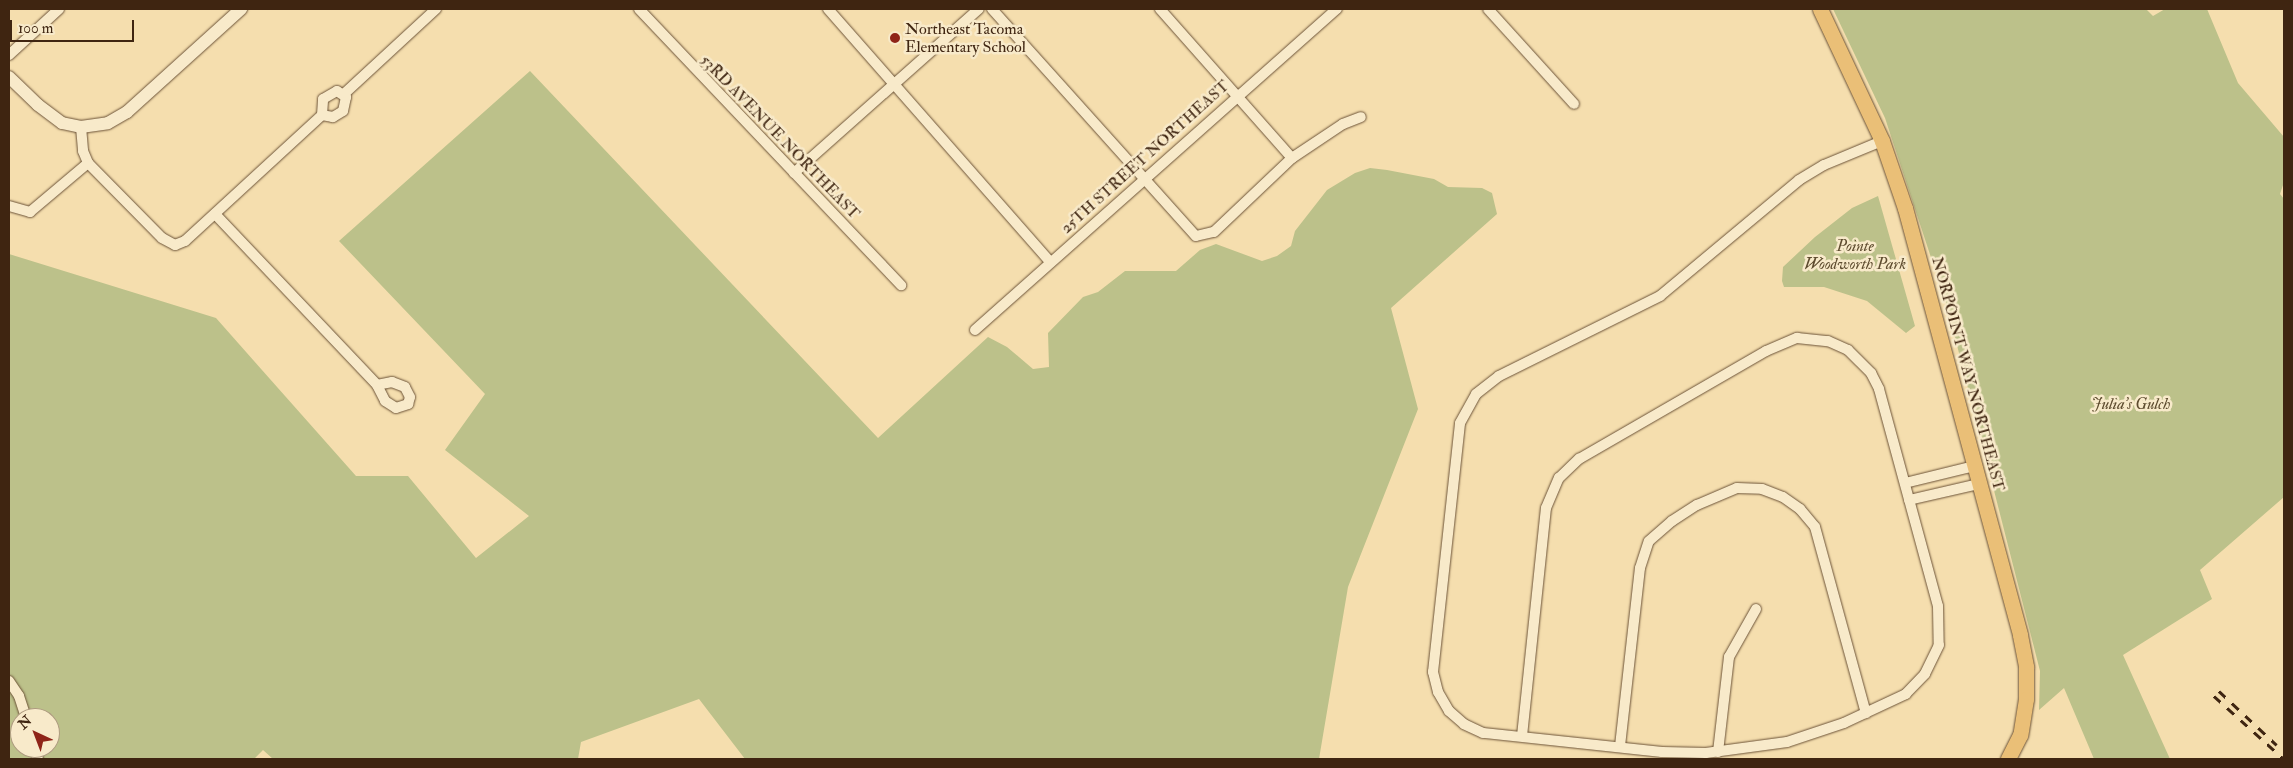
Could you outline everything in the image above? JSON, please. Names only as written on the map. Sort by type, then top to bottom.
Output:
[{"type":"main road","name":"NORPOINT WAY NORTHEAST","points":[[1820,9],[1882,142],[1923,270],[2026,668],[2024,717],[2008,759]]},
{"type":"street","points":[[9,55],[59,9]]},
{"type":"street","points":[[9,77],[51,117],[81,127],[108,123],[127,112],[242,9]]},
{"type":"street","points":[[345,93],[436,9]]},
{"type":"street","name":"53RD AVENUE NORTHEAST","points":[[639,9],[901,285]]},
{"type":"street","points":[[828,9],[1050,262]]},
{"type":"street","points":[[794,173],[979,9]]},
{"type":"street","points":[[992,9],[1142,179],[1196,236],[1214,232],[1292,158],[1343,124],[1361,117]]},
{"type":"street","points":[[1160,9],[1292,158]]},
{"type":"street","points":[[1488,9],[1574,104]]},
{"type":"street","name":"25TH STREET NORTHEAST","points":[[975,330],[1331,11]]},
{"type":"street","points":[[322,115],[320,107],[326,95],[337,91],[345,93]]},
{"type":"street","points":[[322,115],[329,117],[341,113],[346,104],[345,93]]},
{"type":"street","points":[[81,127],[83,151],[88,163],[172,245],[185,241],[322,115]]},
{"type":"street","points":[[1522,736],[1546,508],[1559,478],[1578,459],[1788,340],[1806,338],[1828,341],[1848,350],[1871,373],[1880,389],[1938,606],[1939,645],[1930,666],[1916,686],[1866,713],[1787,742],[1718,752],[1662,752],[1483,732],[1464,724],[1443,702],[1434,683],[1433,664],[1459,431],[1469,403],[1500,376],[1660,296],[1809,173],[1882,142]]},
{"type":"street","points":[[9,206],[30,212],[88,163]]},
{"type":"street","points":[[215,214],[377,386]]},
{"type":"street","points":[[1905,483],[1974,466]]},
{"type":"street","points":[[1909,500],[1978,484]]},
{"type":"street","points":[[1620,746],[1640,568],[1650,541],[1672,521],[1697,505],[1737,488],[1762,489],[1783,497],[1800,509],[1815,527],[1822,542],[1866,713]]},
{"type":"street","points":[[1718,752],[1729,657],[1756,609]]},
{"type":"street","points":[[9,681],[19,696],[23,708]]},
{"type":"green space","name":"Julia's Gulch","points":[[1833,9],[2146,9],[2153,16],[2165,9],[2207,9],[2238,83],[2284,137],[2284,182],[2280,194],[2284,199],[2284,497],[2200,570],[2212,599],[2123,655],[2170,759],[2094,759],[2064,688],[2039,710],[2040,671],[1947,306],[1885,118]]},
{"type":"green space","points":[[530,71],[878,438],[988,337],[1007,347],[1033,369],[1049,367],[1048,333],[1083,297],[1098,292],[1125,271],[1176,271],[1200,250],[1216,244],[1262,261],[1277,256],[1291,246],[1295,231],[1327,190],[1355,173],[1370,168],[1387,170],[1434,179],[1448,187],[1482,188],[1492,193],[1497,214],[1391,308],[1418,409],[1348,587],[1319,759],[745,759],[699,699],[581,742],[578,759],[273,759],[263,750],[254,759],[9,759],[9,254],[216,318],[356,476],[408,476],[476,558],[529,516],[445,450],[485,394],[339,241]]},
{"type":"green space","name":"Pointe Woodworth Park","points":[[1878,196],[1915,326],[1906,333],[1867,301],[1824,287],[1784,287],[1782,281],[1783,267],[1815,237],[1852,208]]},
{"type":"railway","points":[[2219,691],[2277,745]]},
{"type":"railway","points":[[2214,696],[2284,759]]},
{"type":"place","name":"Northeast Tacoma Elementary School","points":[[895,38]]}]
